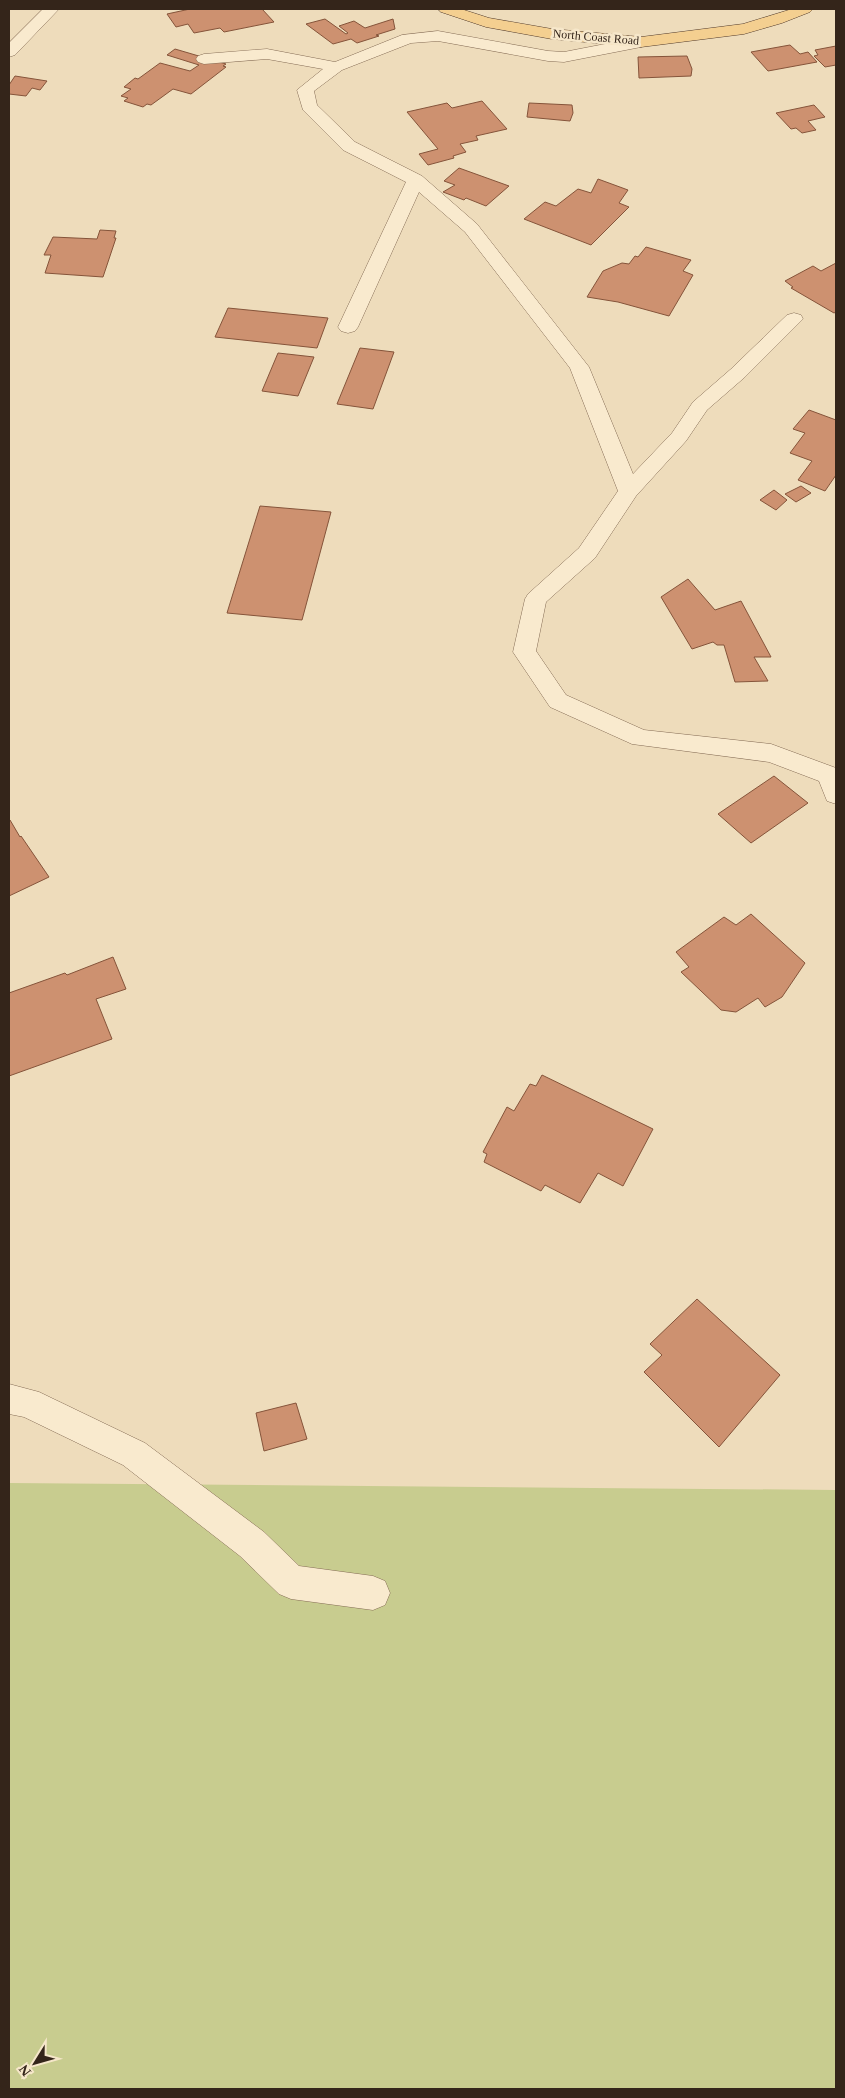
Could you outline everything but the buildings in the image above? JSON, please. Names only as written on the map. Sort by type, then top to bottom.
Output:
[{"type":"main road","name":"North Coast Road","points":[[446,9],[486,22],[552,34],[641,42],[744,29],[778,20],[805,9]]},
{"type":"street","points":[[9,52],[51,9]]},
{"type":"street","points":[[629,491],[579,367],[471,228],[416,180],[349,146],[309,106],[305,90],[336,67],[408,38],[438,36],[548,56],[564,57],[641,42]]},
{"type":"street","points":[[204,59],[267,54],[336,67]]},
{"type":"street","points":[[348,327],[416,180]]},
{"type":"street","points":[[794,319],[738,373],[700,406],[679,437],[629,491],[587,553],[536,599],[524,652],[558,701],[640,738],[771,753],[829,775],[836,795]]},
{"type":"street","points":[[9,1399],[28,1403],[134,1454],[252,1544],[291,1582],[372,1594]]},
{"type":"green space","points":[[9,1483],[836,1490],[836,2089],[9,2089]]}]
